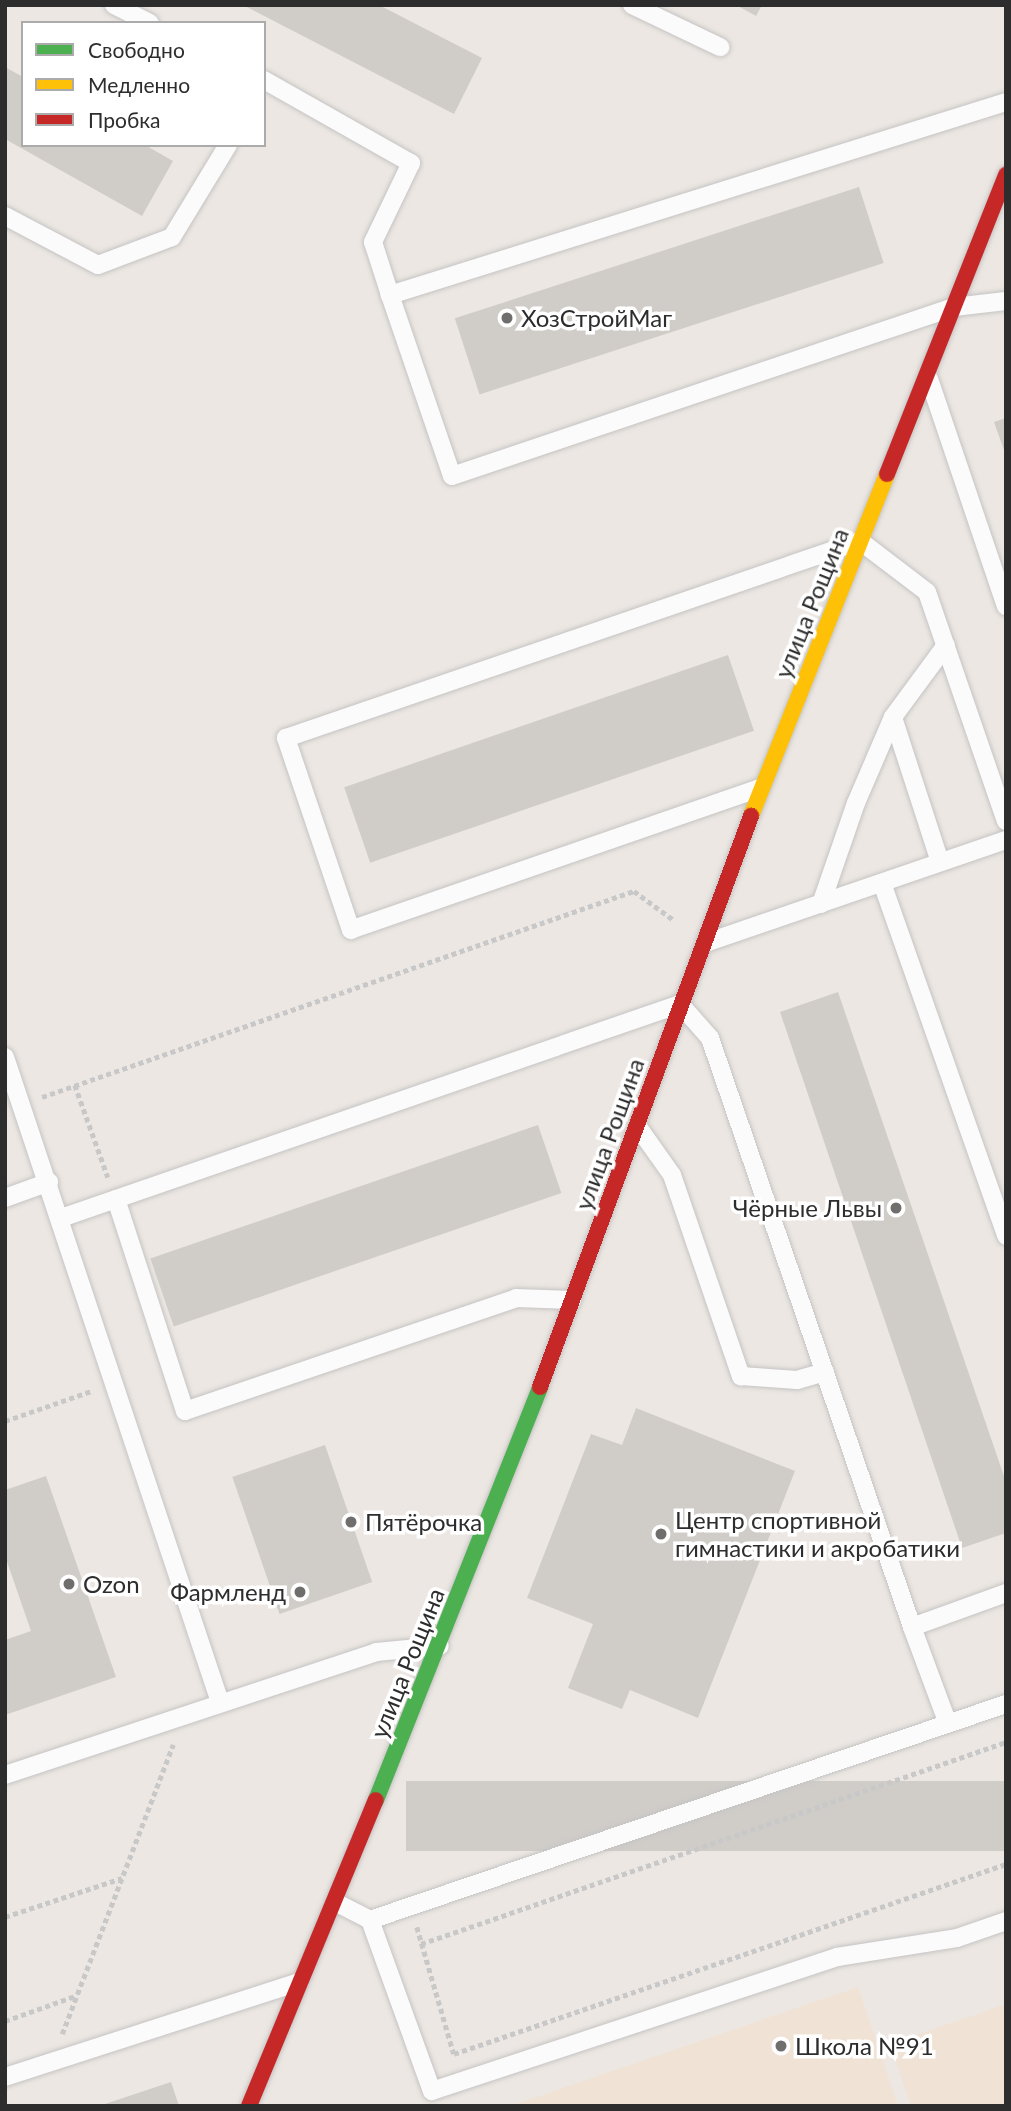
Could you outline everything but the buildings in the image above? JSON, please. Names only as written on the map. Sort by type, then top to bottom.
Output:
[{"type":"street","name":"улица Рощина","points":[[249,2106],[440,1646],[572,1300],[762,787],[1006,175]]},
{"type":"lane","points":[[114,5],[146,21]]},
{"type":"lane","points":[[632,5],[720,47]]},
{"type":"lane","points":[[266,84],[411,163],[373,242],[452,476],[954,307],[1006,301]]},
{"type":"lane","points":[[390,295],[1006,102]]},
{"type":"lane","points":[[5,216],[98,265],[172,237],[227,147]]},
{"type":"lane","points":[[927,373],[1006,606]]},
{"type":"lane","points":[[762,787],[351,930],[286,738],[860,541],[927,592],[1006,821]]},
{"type":"lane","points":[[821,904],[856,803],[893,717],[946,645]]},
{"type":"lane","points":[[893,717],[940,862]]},
{"type":"lane","points":[[704,943],[1006,840]]},
{"type":"lane","points":[[882,883],[1006,1236]]},
{"type":"lane","points":[[61,1218],[680,1004],[710,1038],[912,1627],[948,1724]]},
{"type":"lane","points":[[5,1058],[49,1182],[220,1703]]},
{"type":"lane","points":[[636,1124],[672,1175],[741,1376],[797,1380],[825,1372]]},
{"type":"lane","points":[[5,1198],[49,1182]]},
{"type":"lane","points":[[116,1199],[185,1411],[516,1298],[572,1300]]},
{"type":"lane","points":[[912,1627],[1006,1593]]},
{"type":"lane","points":[[5,1776],[376,1652],[440,1646]]},
{"type":"lane","points":[[370,1920],[1006,1704]]},
{"type":"lane","points":[[335,1902],[370,1920],[432,2091],[837,1957],[957,1938],[1006,1921]]},
{"type":"lane","points":[[5,2077],[302,1981]]},
{"type":"path","points":[[21,1105],[634,891],[704,943]]},
{"type":"path","points":[[75,1085],[116,1199]]},
{"type":"path","points":[[5,1421],[115,1383]]},
{"type":"path","points":[[51,2062],[185,1714]]},
{"type":"path","points":[[1006,1742],[421,1944],[454,2054],[1006,1864]]},
{"type":"path","points":[[5,1917],[122,1878]]},
{"type":"path","points":[[5,2021],[76,1996]]},
{"type":"shaded area","name":"Школа №91","points":[[858,1987],[898,2106],[510,2106]]},
{"type":"shaded area","points":[[1006,2004],[1006,2106],[911,2106],[890,2044]]},
{"type":"traffic: fast","points":[[376,1800],[540,1387]]},
{"type":"traffic: slow","points":[[751,816],[887,474]]},
{"type":"traffic: jam","points":[[887,474],[1006,175]]},
{"type":"traffic: jam","points":[[540,1387],[751,816]]},
{"type":"traffic: jam","points":[[249,2106],[376,1800]]},
{"type":"place","name":"ХозСтройМаг","points":[[507,318]]},
{"type":"place","name":"Чёрные Львы","points":[[896,1208]]},
{"type":"place","name":"Пятёрочка","points":[[351,1522]]},
{"type":"place","name":"Центр спортивной гимнастики и акробатики","points":[[661,1534]]},
{"type":"place","name":"Ozon","points":[[69,1584]]},
{"type":"place","name":"Фармленд","points":[[300,1592]]},
{"type":"place","name":"Школа №91","points":[[781,2046]]}]
